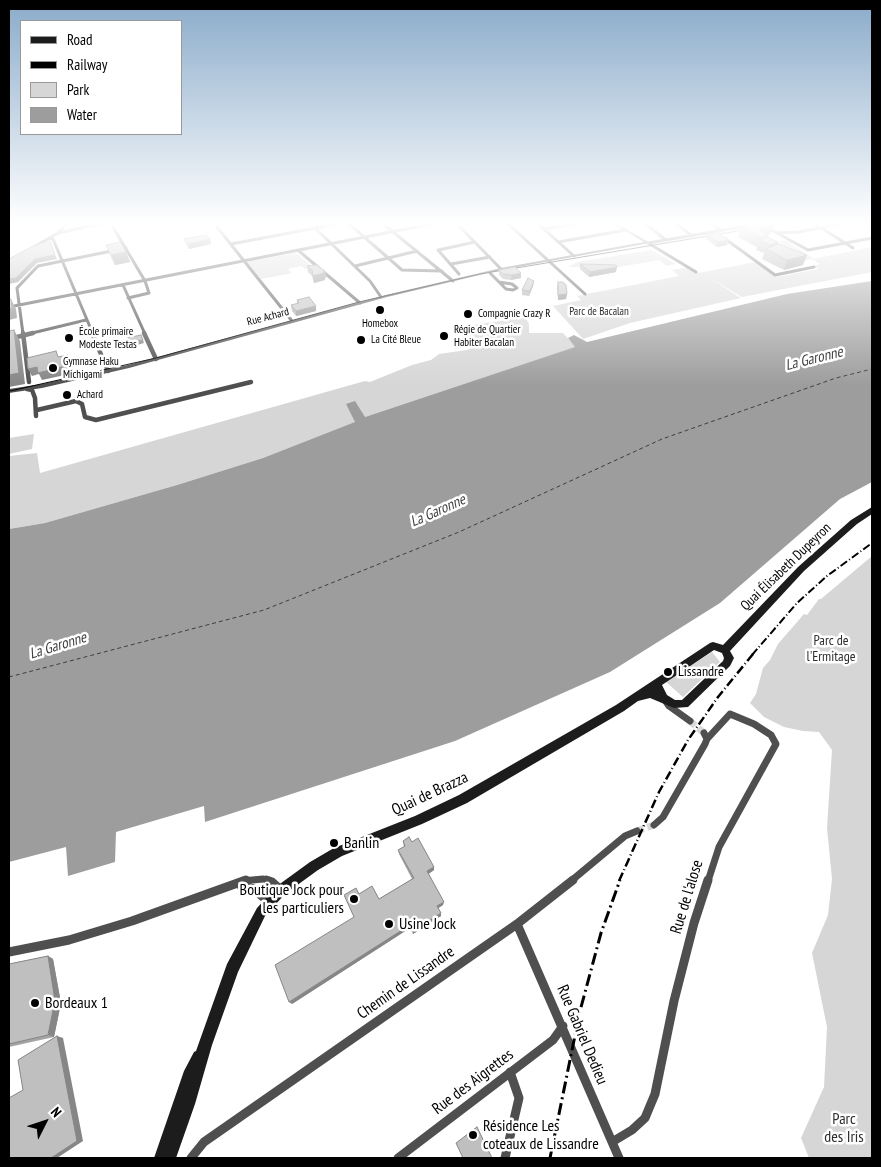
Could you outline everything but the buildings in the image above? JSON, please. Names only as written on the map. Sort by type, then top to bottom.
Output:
[{"type":"main road","name":"Quai Élisabeth Dupeyron","points":[[725,650],[802,568],[854,522],[872,510]]},
{"type":"main road","name":"Quai de Brazza","points":[[205,1045],[243,946],[269,902],[281,890],[314,866],[338,852],[418,820],[463,799],[632,700],[713,646],[725,650]]},
{"type":"main road","points":[[684,704],[727,663],[729,658],[725,650]]},
{"type":"main road","points":[[656,683],[664,698]]},
{"type":"main road","name":"Quai de Brazza","points":[[632,700],[650,694],[664,698],[674,704],[684,704]]},
{"type":"main road","points":[[161,1158],[192,1071],[205,1045]]},
{"type":"main road","points":[[169,1158],[194,1088],[205,1045]]},
{"type":"street","points":[[28,276],[17,288],[29,382]]},
{"type":"street","points":[[68,276],[108,371]]},
{"type":"street","points":[[128,298],[149,293],[142,276]]},
{"type":"street","points":[[9,306],[169,276]]},
{"type":"street","points":[[256,276],[292,321]]},
{"type":"street","points":[[329,276],[360,303]]},
{"type":"street","points":[[365,276],[381,297]]},
{"type":"street","points":[[448,276],[453,281]]},
{"type":"street","name":"Rue Achard","points":[[9,391],[47,385],[108,371],[381,297],[477,276]]},
{"type":"street","points":[[493,276],[499,282]]},
{"type":"street","points":[[566,276],[585,294]]},
{"type":"street","points":[[123,285],[156,359]]},
{"type":"street","points":[[9,338],[86,320]]},
{"type":"street","points":[[37,410],[76,401],[82,404],[85,417],[96,420],[251,382]]},
{"type":"street","points":[[35,398],[40,389],[47,385]]},
{"type":"street","points":[[27,389],[32,390],[35,398],[36,416]]},
{"type":"street","points":[[664,698],[669,706],[688,719],[682,710],[684,704]]},
{"type":"street","name":"Rue de l'alose","points":[[612,1142],[632,1130],[645,1118],[655,1094],[674,1002],[694,923],[718,847],[776,744],[771,735],[754,724],[730,714],[705,736],[705,744],[664,816],[654,825]]},
{"type":"street","name":"Chemin de Lissandre","points":[[191,1158],[204,1142],[517,924],[625,836],[637,831]]},
{"type":"street","points":[[9,952],[77,937],[132,921],[246,880],[263,879],[272,882],[281,890]]},
{"type":"street","points":[[238,884],[254,889],[269,902]]},
{"type":"street","name":"Rue Gabriel Dedieu","points":[[517,924],[619,1158]]},
{"type":"street","name":"Rue des Aigrettes","points":[[398,1158],[553,1040],[563,1026]]},
{"type":"street","points":[[506,1158],[519,1098],[510,1072]]},
{"type":"green space","points":[[259,276],[274,276],[261,279]]},
{"type":"green space","name":"Parc de Bacalan","points":[[677,276],[707,276],[741,298],[630,323],[583,339],[553,306],[581,300],[577,296]]},
{"type":"green space","name":"Parc de Bacalan","points":[[707,276],[849,276],[742,297]]},
{"type":"green space","points":[[525,317],[529,324],[529,333],[563,333],[576,347],[365,417],[346,404],[356,422],[263,458],[45,523],[9,529],[9,456],[37,453],[40,473],[365,381],[370,382],[412,365],[431,360],[439,354],[467,350],[478,345],[467,326]]},
{"type":"green space","points":[[34,434],[32,449],[9,454],[9,438]]},
{"type":"green space","points":[[872,556],[872,1158],[809,1158],[801,1138],[824,1087],[827,1027],[812,953],[828,915],[832,879],[827,828],[832,750],[819,732],[784,727],[764,717],[750,703],[756,694],[763,668],[770,660],[778,644],[804,614],[807,615],[819,599]]},
{"type":"green space","points":[[712,652],[720,662],[683,697],[666,682]]},
{"type":"water","name":"La Garonne","points":[[872,281],[872,482],[840,499],[720,603],[610,672],[455,741],[205,822],[204,806],[116,832],[115,862],[68,876],[66,847],[9,862],[9,529],[45,523],[263,458],[355,422],[346,404],[355,401],[365,417],[575,347],[568,338],[574,335],[587,342],[787,294]]},
{"type":"ferry route","points":[[9,677],[264,610],[459,532],[662,439],[836,378],[872,369]]},
{"type":"tunnel","points":[[690,721],[704,733]]},
{"type":"tunnel","points":[[637,831],[654,825]]},
{"type":"tram line","points":[[10,391],[156,358],[359,302],[469,276]]},
{"type":"railway","points":[[752,655],[797,603],[827,576],[872,543]]},
{"type":"railway","points":[[619,881],[659,792],[688,740],[718,697],[753,654]]},
{"type":"railway","points":[[550,1158],[580,1011],[601,933],[620,880]]},
{"type":"place","name":"Homebox","points":[[380,310]]},
{"type":"place","name":"Compagnie Crazy R","points":[[468,314]]},
{"type":"place","name":"Régie de Quartier Habiter Bacalan","points":[[444,336]]},
{"type":"place","name":"École primaire Modeste Testas","points":[[69,338]]},
{"type":"place","name":"La Cité Bleue","points":[[361,340]]},
{"type":"place","name":"Gymnase Haku Michigami","points":[[53,368]]},
{"type":"place","name":"Achard","points":[[67,395]]},
{"type":"place","name":"Lissandre","points":[[668,672]]},
{"type":"place","name":"Banlin","points":[[334,843]]},
{"type":"place","name":"Boutique Jock pour les particuliers","points":[[354,899]]},
{"type":"place","name":"Usine Jock","points":[[389,924]]},
{"type":"place","name":"Bordeaux 1","points":[[35,1003]]},
{"type":"place","name":"Résidence Les coteaux de Lissandre","points":[[473,1135]]},
{"type":"park label","name":"Parc de l'Ermitage","points":[[831,650]]},
{"type":"park label","name":"Parc des Iris","points":[[844,1128]]}]
